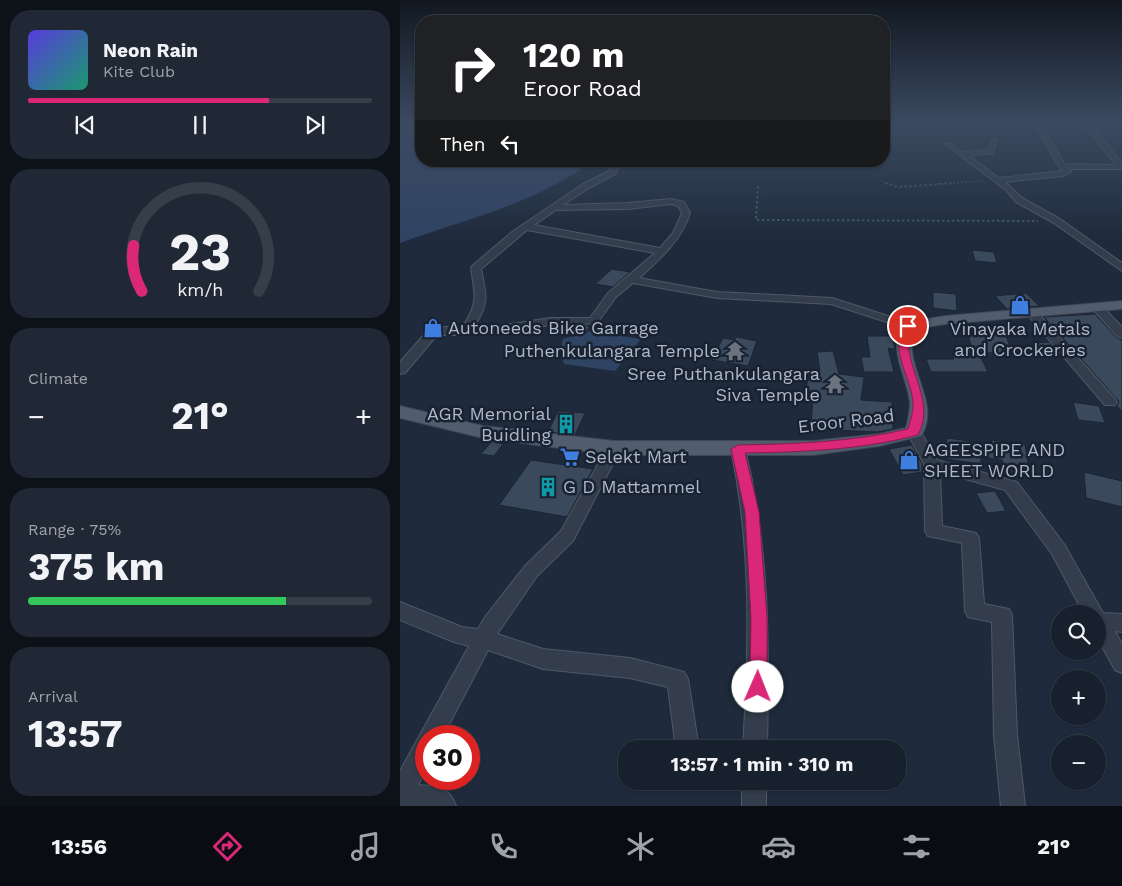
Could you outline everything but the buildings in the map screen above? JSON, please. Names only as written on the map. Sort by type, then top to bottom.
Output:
[{"type":"main road","points":[[908,326],[944,320],[1122,305]]},
{"type":"main road","name":"Eroor Road","points":[[401,414],[483,432],[614,448],[813,448],[879,440],[914,432],[919,403],[903,346],[904,334],[908,326]]},
{"type":"street","points":[[971,162],[1010,188],[1019,200],[1057,221],[1122,268]]},
{"type":"street","points":[[998,180],[1063,174],[1067,172],[1059,162]]},
{"type":"street","points":[[1062,166],[1122,167]]},
{"type":"street","points":[[467,328],[481,300],[476,268],[526,227],[586,186],[612,172],[614,167]]},
{"type":"street","points":[[400,370],[434,331],[467,328],[498,330],[522,324],[593,321],[612,295],[631,280],[673,240],[683,225],[686,214],[680,204],[664,201],[606,207],[556,208]]},
{"type":"street","points":[[526,227],[662,251]]},
{"type":"street","points":[[631,280],[717,295],[832,301],[908,326]]},
{"type":"street","points":[[1097,307],[1122,334]]},
{"type":"street","points":[[1031,312],[1110,402]]},
{"type":"street","points":[[568,321],[581,328]]},
{"type":"street","points":[[914,432],[932,464],[934,532],[970,538],[975,611],[1002,615],[1005,689],[1004,718],[1008,777],[1013,806]]},
{"type":"street","points":[[437,725],[492,623],[530,571],[567,536],[614,448]]},
{"type":"street","points":[[733,449],[752,512],[759,618],[755,740]]},
{"type":"street","points":[[932,464],[1011,486],[1058,548],[1089,605]]},
{"type":"street","points":[[400,611],[461,636],[484,639],[544,659],[630,668],[677,679],[687,740]]},
{"type":"street","points":[[1106,622],[1122,623]]},
{"type":"street","points":[[1106,635],[1122,663]]},
{"type":"street","points":[[415,766],[400,796],[439,799],[444,806]]},
{"type":"path","points":[[879,179],[887,184],[898,187],[998,180]]},
{"type":"path","points":[[758,186],[756,220],[1057,221]]},
{"type":"water","points":[[400,162],[415,162],[415,167],[581,167],[580,170],[559,183],[537,194],[492,212],[400,243]]},
{"type":"water","points":[[591,331],[641,339],[615,371],[564,364],[560,352],[563,339]]},
{"type":"place","name":"Vinayaka Metals and Crockeries","points":[[1020,305]]},
{"type":"place","name":"Autoneeds Bike Garrage","points":[[433,328]]},
{"type":"place","name":"Puthenkulangara Temple","points":[[735,351]]},
{"type":"place","name":"Sree Puthankulangara Siva Temple","points":[[835,384]]},
{"type":"place","name":"AGR Memorial Buidling","points":[[566,424]]},
{"type":"place","name":"Selekt Mart","points":[[570,457]]},
{"type":"place","name":"AGEESPIPE AND SHEET WORLD","points":[[909,460]]},
{"type":"place","name":"G D Mattammel","points":[[548,487]]},
{"type":"route","points":[[758,687],[759,618],[752,512],[738,449],[813,448],[879,440],[914,432],[919,403],[903,346],[904,334],[908,326]]}]
